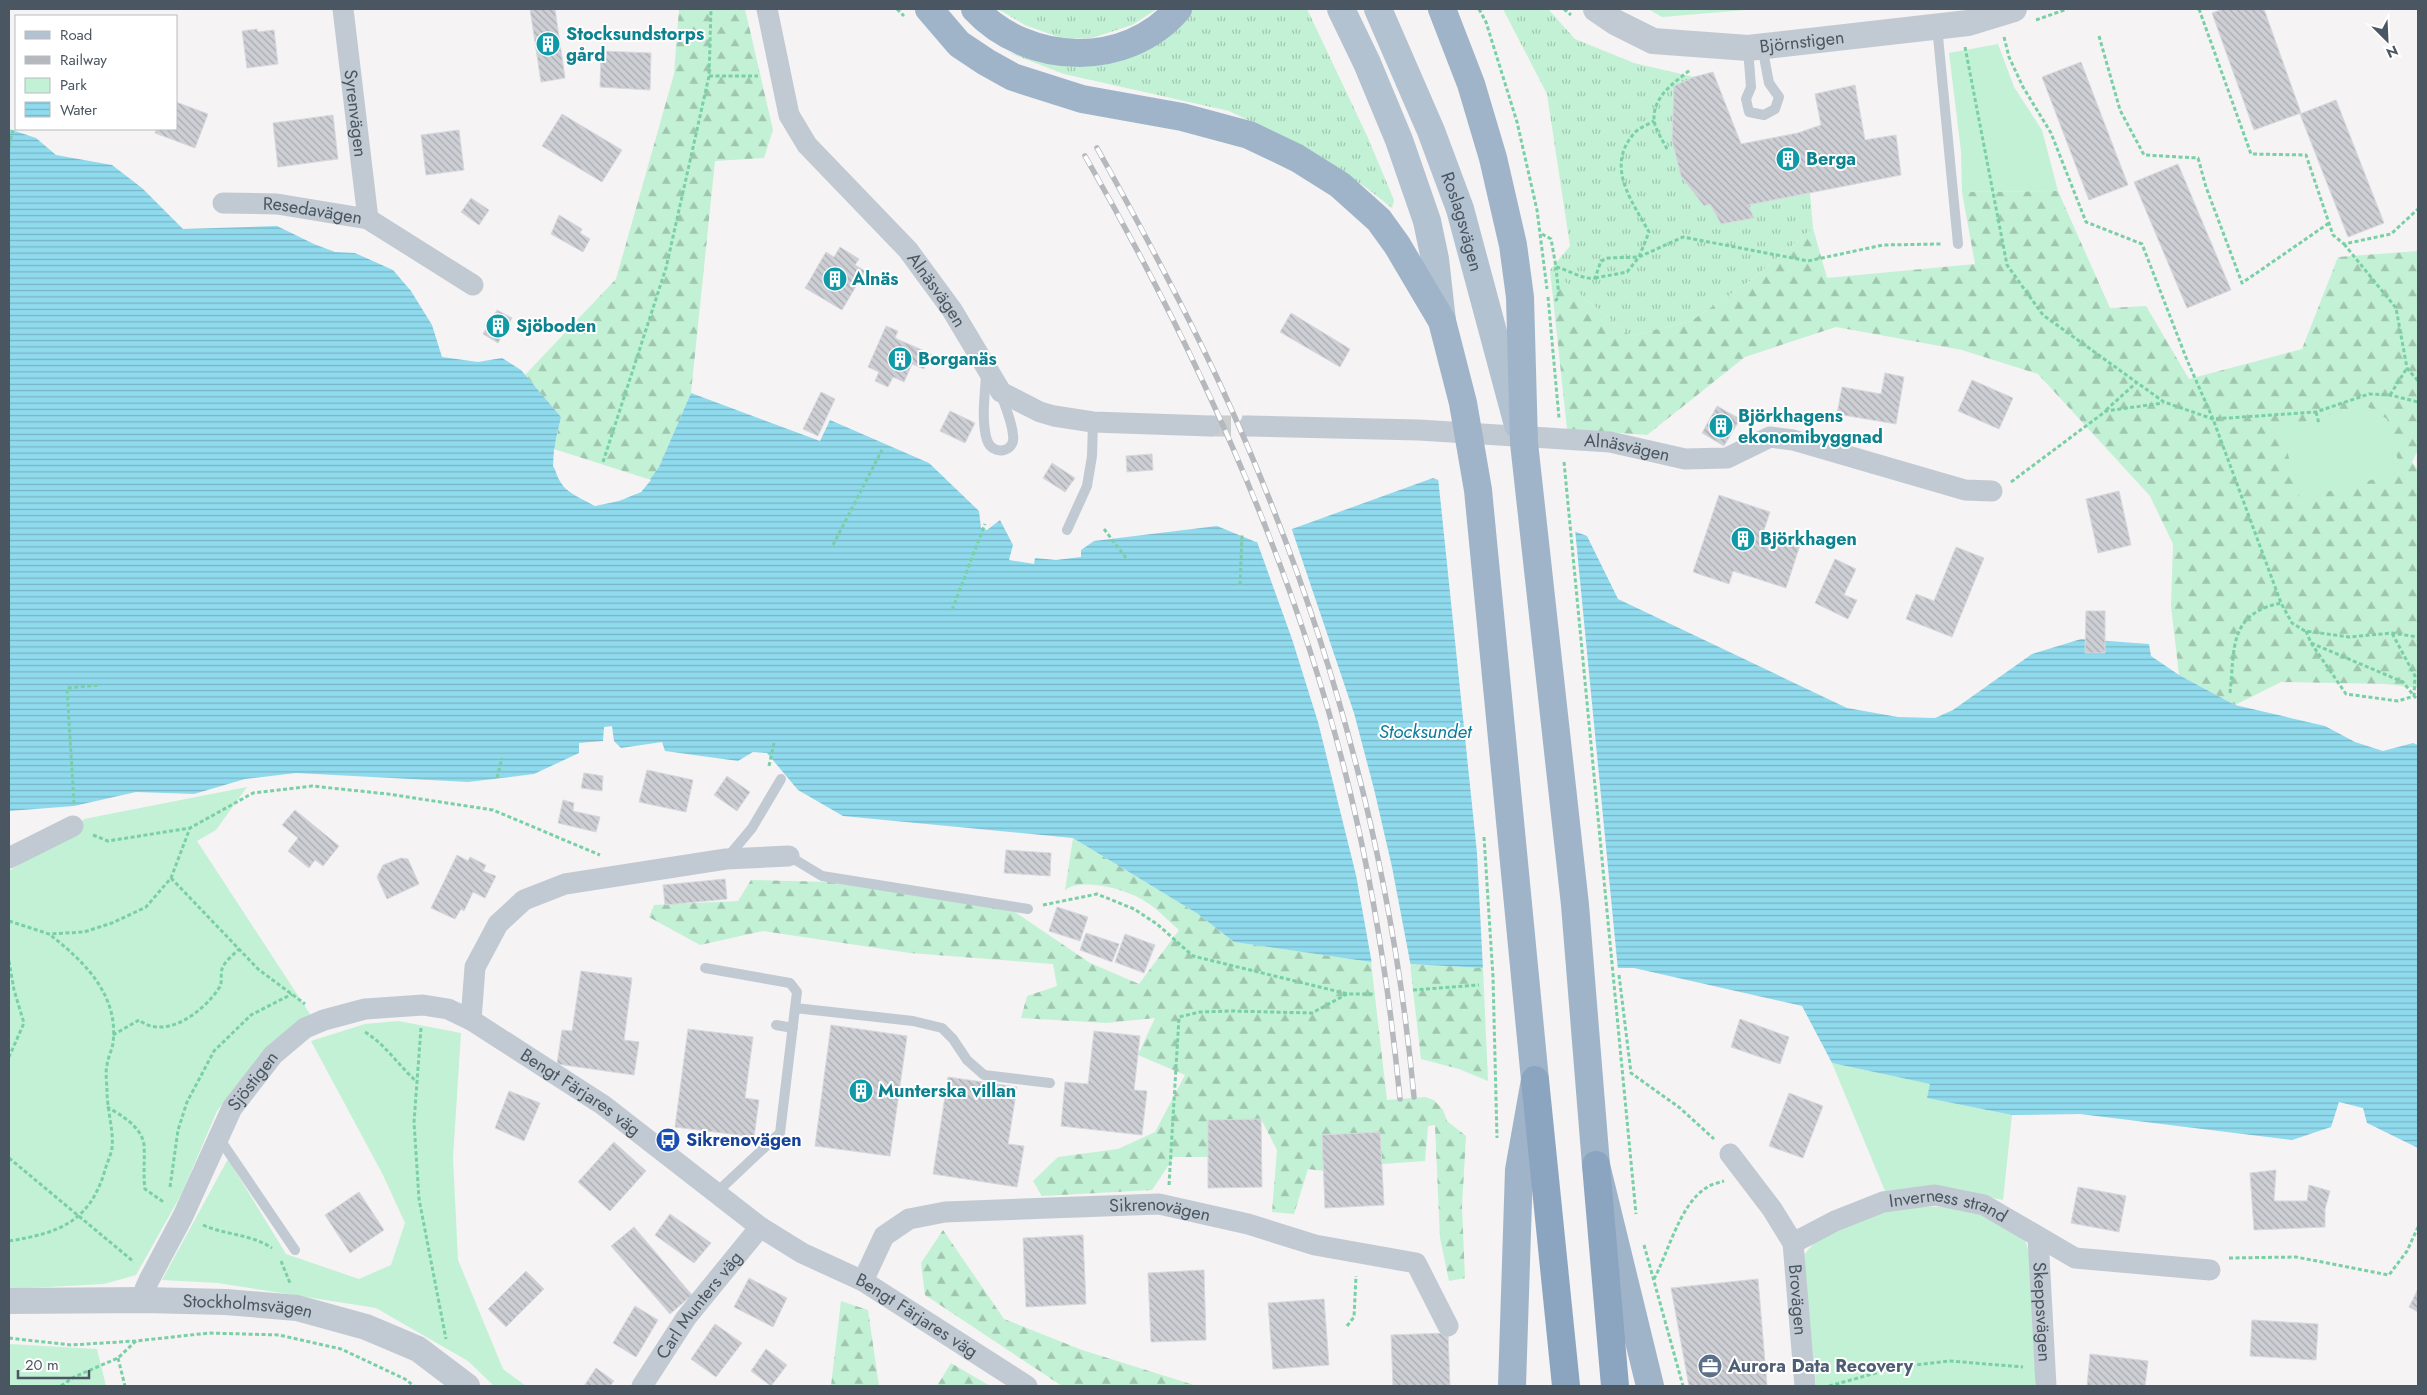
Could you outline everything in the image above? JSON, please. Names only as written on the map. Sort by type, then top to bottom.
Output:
[{"type":"highway","points":[[975,9],[1008,36],[1065,52],[1090,54],[1131,43],[1159,26],[1178,9]]},
{"type":"highway","points":[[1442,9],[1471,84],[1493,158],[1513,245],[1520,297],[1524,443],[1575,906],[1615,1386]]},
{"type":"highway","points":[[919,15],[986,62],[1013,77],[1082,98],[1182,117],[1249,135],[1297,158],[1340,185],[1379,220],[1397,245],[1442,320],[1463,403],[1478,490],[1535,1080],[1532,1169],[1512,1386]]},
{"type":"highway","points":[[1596,1165],[1650,1386]]},
{"type":"highway","points":[[1532,1169],[1566,1386]]},
{"type":"main road","name":"Roslagsvägen","points":[[1341,9],[1368,63],[1427,221],[1435,259],[1442,320]]},
{"type":"main road","name":"Roslagsvägen","points":[[1378,9],[1431,131],[1460,209],[1524,443]]},
{"type":"street","name":"Syrenvägen","points":[[343,9],[368,218]]},
{"type":"street","name":"Alnäsvägen","points":[[767,9],[789,115],[807,146],[908,250],[952,310],[1001,392]]},
{"type":"street","name":"Björnstigen","points":[[1596,9],[1615,22],[1653,41],[1755,47],[1968,22],[2008,11]]},
{"type":"street","name":"Resedavägen","points":[[223,202],[277,204],[368,218],[473,285]]},
{"type":"street","points":[[1001,392],[1040,412],[1093,422],[1210,426]]},
{"type":"street","name":"Alnäsvägen","points":[[1249,426],[1419,430],[1610,442],[1685,459],[1727,458],[1770,437],[1793,440],[1965,490],[1992,491]]},
{"type":"street","points":[[9,858],[73,816]]},
{"type":"street","points":[[471,1020],[475,967],[498,924],[524,900],[564,884],[726,859],[789,856]]},
{"type":"street","name":"Sjöstigen","points":[[145,1300],[145,1289],[148,1280],[183,1216],[232,1108],[273,1055],[304,1028],[365,1009],[423,1005],[448,1009],[471,1020]]},
{"type":"street","name":"Bengt Färjares väg","points":[[471,1020],[603,1105],[760,1227],[802,1252],[864,1281],[1027,1386]]},
{"type":"street","points":[[1730,1154],[1772,1209],[1793,1243]]},
{"type":"street","name":"Inverness strand","points":[[1793,1243],[1835,1221],[1883,1202],[1935,1195],[1984,1205],[2075,1258],[2210,1270]]},
{"type":"street","name":"Sikrenovägen","points":[[864,1281],[884,1236],[909,1219],[944,1212],[1166,1205],[1248,1224],[1315,1245],[1416,1263],[1448,1326]]},
{"type":"street","name":"Carl Munters väg","points":[[642,1386],[686,1318],[760,1227]]},
{"type":"street","name":"Skeppsvägen","points":[[2038,1237],[2046,1380]]},
{"type":"street","name":"Brovägen","points":[[1793,1243],[1805,1386]]},
{"type":"street","name":"Stockholmsvägen","points":[[9,1301],[145,1300],[226,1302],[297,1308],[366,1327],[418,1348],[460,1381]]},
{"type":"lane","points":[[1937,26],[1958,244]]},
{"type":"lane","points":[[1755,47],[1769,83],[1779,97],[1775,109],[1764,115],[1749,112],[1746,99],[1751,87],[1755,47]]},
{"type":"lane","points":[[986,368],[985,419],[987,441],[1000,451],[1007,450],[1012,445],[1014,436],[1001,392]]},
{"type":"lane","points":[[1067,530],[1087,486],[1092,456],[1093,422]]},
{"type":"lane","points":[[726,859],[752,828],[781,779]]},
{"type":"lane","points":[[789,856],[822,876],[1028,909]]},
{"type":"lane","points":[[706,968],[790,983],[798,992],[780,1133],[716,1193]]},
{"type":"lane","points":[[795,1008],[913,1021],[942,1028],[953,1039],[967,1060],[984,1075],[1050,1083]]},
{"type":"lane","points":[[776,1025],[793,1028]]},
{"type":"lane","points":[[219,1138],[295,1250]]},
{"type":"path","points":[[603,462],[666,268],[708,76],[711,9]]},
{"type":"path","points":[[897,9],[919,15]]},
{"type":"path","points":[[1479,9],[1486,22],[1517,122],[1541,233],[1560,426]]},
{"type":"path","points":[[2199,9],[2251,154],[2306,155],[2333,235],[2344,244],[2396,308],[2407,368],[2418,381]]},
{"type":"path","points":[[2008,11],[2010,57],[2023,87],[2051,133],[2086,222],[2142,244],[2187,360],[2213,418],[2281,603],[2292,623],[2306,631],[2350,637],[2392,634],[2418,637]]},
{"type":"path","points":[[2099,36],[2120,110],[2144,155],[2198,158],[2206,187],[2242,283],[2329,223]]},
{"type":"path","points":[[1963,42],[2008,265],[2043,315],[2164,402],[2213,418],[2316,412],[2369,394],[2390,395],[2418,402]]},
{"type":"path","points":[[1667,149],[1654,121],[1657,106],[1663,91],[1696,65]]},
{"type":"path","points":[[708,76],[760,76]]},
{"type":"path","points":[[1556,268],[1570,270],[1587,279],[1627,272],[1638,258],[1649,232],[1622,183],[1621,166],[1626,145],[1632,134],[1654,121]]},
{"type":"path","points":[[9,146],[13,130]]},
{"type":"path","points":[[2344,244],[2391,234],[2418,209]]},
{"type":"path","points":[[1541,233],[1550,239],[1556,268],[1559,297],[1555,301]]},
{"type":"path","points":[[1595,278],[1601,261],[1608,258],[1638,258],[1683,237],[1808,261],[1883,245],[1958,244]]},
{"type":"path","points":[[2390,395],[2407,368]]},
{"type":"path","points":[[1992,491],[2016,480],[2106,411],[2137,382]]},
{"type":"path","points":[[2106,411],[2164,402]]},
{"type":"path","points":[[2316,412],[2320,424]]},
{"type":"path","points":[[833,545],[882,450]]},
{"type":"path","points":[[1563,456],[1637,1219]]},
{"type":"path","points":[[952,610],[985,524]]},
{"type":"path","points":[[1104,530],[1126,558]]},
{"type":"path","points":[[1240,585],[1242,535]]},
{"type":"path","points":[[2230,693],[2236,634],[2247,617],[2263,607],[2281,603]]},
{"type":"path","points":[[2306,631],[2311,643],[2346,694],[2398,701],[2414,696]]},
{"type":"path","points":[[2392,634],[2416,676],[2414,696]]},
{"type":"path","points":[[2311,643],[2403,682],[2418,700]]},
{"type":"path","points":[[100,685],[67,688],[73,816],[108,840],[190,828],[253,793],[312,786],[388,794],[493,810],[603,856],[626,874]]},
{"type":"path","points":[[769,766],[774,743]]},
{"type":"path","points":[[497,778],[502,758]]},
{"type":"path","points":[[1483,827],[1493,977],[1497,1142]]},
{"type":"path","points":[[9,921],[49,934],[84,932],[112,923],[146,907],[172,878],[190,828]]},
{"type":"path","points":[[172,878],[258,969],[292,994],[383,1046],[416,1082]]},
{"type":"path","points":[[1028,909],[1097,894],[1134,909],[1157,924],[1193,956],[1348,994],[1376,994]]},
{"type":"path","points":[[9,1240],[56,1230],[80,1217],[101,1184],[112,1148],[107,1107],[107,1065],[113,1043],[113,1035],[112,1013],[107,996],[79,959],[49,934]]},
{"type":"path","points":[[113,1035],[139,1020],[146,1026],[157,1028],[180,1023],[201,1010],[221,986],[222,968],[239,949]]},
{"type":"path","points":[[9,961],[14,990],[24,1023],[9,1057]]},
{"type":"path","points":[[1619,976],[1631,1073],[1680,1108],[1730,1154]]},
{"type":"path","points":[[1414,990],[1479,985]]},
{"type":"path","points":[[169,1190],[178,1130],[188,1102],[214,1052],[251,1015],[292,994]]},
{"type":"path","points":[[1166,1205],[1170,1180],[1179,1017],[1200,1012],[1231,1011],[1312,1013],[1348,994]]},
{"type":"path","points":[[423,1005],[414,1122],[419,1199],[460,1381]]},
{"type":"path","points":[[9,1158],[136,1264],[140,1255]]},
{"type":"path","points":[[1654,1280],[1673,1240],[1678,1224],[1695,1196],[1707,1187],[1730,1179],[1750,1181]]},
{"type":"path","points":[[161,1211],[167,1196]]},
{"type":"path","points":[[2210,1270],[2225,1258],[2296,1257],[2389,1276],[2407,1251],[2418,1227]]},
{"type":"path","points":[[1642,1236],[1683,1386]]},
{"type":"path","points":[[1347,1326],[1354,1317],[1358,1252]]},
{"type":"path","points":[[9,1338],[71,1345],[209,1334],[280,1335],[341,1349],[405,1379],[414,1386]]},
{"type":"path","points":[[61,1386],[74,1377],[118,1358],[136,1341]]},
{"type":"path","points":[[118,1358],[125,1386]]},
{"type":"path","points":[[1829,1386],[1898,1367],[1950,1361],[2020,1366],[2046,1380]]},
{"type":"green space","points":[[679,9],[745,9],[773,130],[764,158],[715,161],[691,393],[659,467],[651,480],[554,449],[561,417],[525,375],[616,279],[674,74]]},
{"type":"green space","points":[[998,9],[1157,9],[1132,25],[1092,38],[1064,39],[1025,25]]},
{"type":"green space","points":[[1193,9],[1307,9],[1368,138],[1394,200],[1392,208],[1364,186],[1300,145],[1229,111],[1064,74],[1007,52],[1058,65],[1092,66],[1135,54]]},
{"type":"green space","points":[[1503,9],[1548,9],[1575,39],[1634,63],[1694,77],[1674,86],[1704,206],[1710,204],[1721,224],[1753,217],[1748,205],[1810,193],[1813,228],[1750,281],[1691,321],[1631,336],[1550,270],[1570,246],[1547,94]]},
{"type":"green space","points":[[1648,9],[1758,9],[1662,17]]},
{"type":"green space","points":[[1998,44],[2014,87],[2042,130],[2058,191],[1962,192],[1961,151],[1949,53]]},
{"type":"green space","points":[[2058,191],[2110,308],[2146,306],[2189,379],[2302,349],[2338,257],[2418,251],[2418,450],[2412,462],[2418,470],[2418,688],[2386,684],[2281,682],[2235,705],[2179,675],[2171,606],[2173,544],[2150,496],[2038,374],[1962,350],[1836,327],[1745,357],[1647,435],[1567,429],[1550,270],[1631,336],[1691,321],[1750,281],[1813,228],[1827,278],[1975,264],[1962,192]]},
{"type":"green space","points":[[2365,405],[2387,419],[2401,472],[2300,499],[2281,428]]},
{"type":"green space","points":[[247,787],[216,830],[197,841],[310,1014],[271,1043],[217,1111],[182,1193],[136,1275],[104,1284],[9,1289],[9,871],[74,830],[84,819]]},
{"type":"green space","points":[[1073,838],[1198,914],[1234,942],[1371,962],[1387,1100],[1425,1097],[1434,1100],[1443,1110],[1447,1121],[1466,1136],[1462,1206],[1465,1278],[1449,1281],[1440,1238],[1435,1125],[1428,1126],[1425,1161],[1382,1164],[1380,1132],[1322,1135],[1324,1171],[1308,1169],[1294,1214],[1272,1212],[1277,1150],[1261,1119],[1208,1120],[1208,1157],[1174,1157],[1152,1190],[1042,1196],[1033,1181],[1058,1157],[1118,1149],[1155,1132],[1185,1075],[1138,1055],[1155,1018],[1106,1023],[1021,1018],[1027,996],[1057,986],[1053,964],[910,953],[763,931],[700,945],[649,917],[654,905],[738,901],[751,880],[829,882],[1012,910],[1090,963],[1139,984],[1179,930],[1150,905],[1129,893],[1094,885],[1073,886],[1065,890]]},
{"type":"green space","points":[[1410,964],[1483,968],[1488,1081],[1459,1069],[1421,1059]]},
{"type":"green space","points":[[398,1021],[461,1033],[453,1158],[458,1260],[503,1369],[526,1386],[494,1386],[468,1361],[376,1308],[218,1283],[162,1280],[228,1159],[286,1254],[359,1279],[391,1265],[405,1223],[383,1175],[311,1041],[365,1024]]},
{"type":"green space","points":[[1832,1063],[1931,1084],[1927,1098],[2012,1115],[2003,1200],[1947,1188],[1885,1191]]},
{"type":"green space","points":[[1900,1206],[1975,1211],[1998,1218],[2020,1233],[2027,1245],[2035,1283],[2037,1330],[2035,1386],[1816,1386],[1803,1256],[1818,1238]]},
{"type":"green space","points":[[943,1230],[1004,1319],[1082,1350],[1197,1386],[1062,1386],[925,1295],[921,1263]]},
{"type":"green space","points":[[841,1301],[868,1310],[879,1386],[831,1386]]},
{"type":"green space","points":[[9,1344],[97,1349],[106,1386],[9,1386]]},
{"type":"green space","points":[[951,1363],[990,1386],[937,1386]]},
{"type":"water","name":"Stocksundet","points":[[9,129],[36,138],[56,155],[112,165],[142,188],[183,229],[277,226],[335,252],[355,253],[393,270],[411,291],[432,325],[442,357],[478,362],[502,358],[521,370],[561,417],[554,454],[554,463],[559,480],[568,491],[595,506],[641,492],[659,467],[691,393],[820,441],[830,420],[929,463],[979,511],[981,528],[987,530],[1000,520],[1013,545],[1009,560],[1034,564],[1035,558],[1056,560],[1081,557],[1081,550],[1094,541],[1217,526],[1256,542],[1433,478],[1587,536],[1618,599],[1847,708],[1898,717],[1935,718],[1953,710],[2032,654],[2081,639],[2149,644],[2151,656],[2179,675],[2235,705],[2325,726],[2355,742],[2383,751],[2413,743],[2418,745],[2418,1148],[2367,1123],[2363,1108],[2339,1102],[2331,1127],[2292,1140],[2080,1114],[2012,1115],[1927,1098],[1930,1084],[1832,1063],[1802,1006],[1634,968],[1483,968],[1371,962],[1234,942],[1198,914],[1073,838],[843,816],[798,790],[767,753],[753,752],[738,761],[665,751],[662,742],[621,748],[614,741],[612,726],[604,727],[603,741],[579,743],[579,753],[534,774],[468,782],[296,773],[245,779],[194,794],[136,792],[74,806],[9,811]]},
{"type":"pier","points":[[554,449],[556,450],[556,466],[567,486],[596,504],[640,490],[648,479],[651,480],[641,492],[619,501],[595,506],[565,488],[553,466]]},
{"type":"pier","points":[[1438,477],[1575,529],[1618,970],[1483,970],[1477,853]]},
{"type":"pier","points":[[1291,527],[1354,713],[1392,867],[1411,967],[1372,964],[1356,875],[1318,722],[1292,639],[1256,539]]},
{"type":"building","name":"Stocksundstorps gård","points":[[530,9],[555,9],[565,78],[541,82]]},
{"type":"building","points":[[2223,9],[2264,9],[2301,113],[2254,130],[2212,13]]},
{"type":"building","points":[[257,29],[258,32],[274,30],[278,64],[247,68],[242,31]]},
{"type":"building","points":[[601,51],[651,53],[650,90],[600,87]]},
{"type":"building","points":[[2081,62],[2128,185],[2089,200],[2042,77]]},
{"type":"building","name":"Berga","points":[[1713,72],[1741,144],[1798,133],[1821,125],[1815,94],[1855,85],[1865,140],[1896,135],[1901,175],[1748,205],[1754,218],[1721,224],[1710,204],[1704,206],[1681,176],[1672,140],[1674,86],[1694,77]]},
{"type":"building","points":[[2336,100],[2384,223],[2348,237],[2300,114]]},
{"type":"building","points":[[178,103],[208,114],[195,148],[155,133],[156,130],[178,130]]},
{"type":"building","points":[[562,114],[622,150],[602,182],[542,146]]},
{"type":"building","points":[[333,115],[338,159],[278,167],[273,123]]},
{"type":"building","points":[[459,130],[464,170],[426,175],[421,135]]},
{"type":"building","points":[[2178,164],[2231,290],[2187,308],[2134,182]]},
{"type":"building","points":[[471,198],[489,210],[479,225],[461,212]]},
{"type":"building","points":[[559,215],[582,229],[580,233],[590,239],[583,252],[551,234]]},
{"type":"building","name":"Alnäs","points":[[840,247],[859,259],[855,265],[865,271],[842,310],[805,288],[826,252],[834,257]]},
{"type":"building","name":"Sjöboden","points":[[497,310],[512,318],[498,343],[483,334]]},
{"type":"building","points":[[1291,313],[1350,349],[1340,367],[1280,332]]},
{"type":"building","name":"Borganäs","points":[[886,326],[898,331],[895,338],[931,354],[924,369],[912,364],[904,382],[893,377],[888,387],[875,381],[879,372],[868,367]]},
{"type":"building","points":[[1885,373],[1904,377],[1896,424],[1837,414],[1842,387],[1881,394]]},
{"type":"building","points":[[1972,380],[2013,398],[1999,429],[1958,411]]},
{"type":"building","points":[[821,392],[835,399],[818,436],[803,429]]},
{"type":"building","name":"Björkhagens ekonomibyggnad","points":[[1717,406],[1740,419],[1724,446],[1702,433]]},
{"type":"building","points":[[950,411],[975,423],[965,443],[940,431]]},
{"type":"building","points":[[1152,454],[1153,470],[1127,472],[1126,456]]},
{"type":"building","points":[[1052,463],[1075,478],[1065,492],[1043,478]]},
{"type":"building","points":[[2119,491],[2131,545],[2098,553],[2086,499]]},
{"type":"building","name":"Björkhagen","points":[[1719,495],[1770,512],[1763,533],[1800,545],[1786,588],[1733,571],[1729,584],[1693,572]]},
{"type":"building","points":[[1956,547],[1984,558],[1952,637],[1906,619],[1916,594],[1934,601]]},
{"type":"building","points":[[1835,559],[1856,569],[1844,595],[1857,600],[1848,619],[1815,603]]},
{"type":"building","points":[[2086,611],[2105,611],[2105,653],[2085,653]]},
{"type":"building","points":[[647,770],[693,780],[686,812],[639,802]]},
{"type":"building","points":[[584,773],[603,776],[602,791],[581,788]]},
{"type":"building","points":[[727,776],[750,792],[737,811],[714,795]]},
{"type":"building","points":[[563,800],[574,803],[573,811],[600,817],[596,832],[558,823]]},
{"type":"building","points":[[295,810],[339,846],[323,866],[315,860],[309,868],[288,851],[298,838],[282,825]]},
{"type":"building","points":[[1006,850],[1051,853],[1050,876],[1004,873]]},
{"type":"building","points":[[457,855],[468,861],[470,857],[486,865],[483,871],[496,876],[485,898],[473,892],[464,911],[461,909],[455,919],[431,908]]},
{"type":"building","points":[[401,858],[408,859],[419,884],[387,899],[377,877],[383,865]]},
{"type":"building","points":[[725,879],[727,899],[665,905],[663,885]]},
{"type":"building","points":[[1057,907],[1088,917],[1080,941],[1049,931]]},
{"type":"building","points":[[1086,933],[1119,944],[1112,962],[1080,950]]},
{"type":"building","points":[[1125,934],[1155,945],[1144,973],[1115,962]]},
{"type":"building","points":[[581,971],[632,978],[624,1040],[639,1042],[634,1075],[557,1064],[562,1030],[572,1031]]},
{"type":"building","points":[[1740,1019],[1789,1037],[1780,1064],[1731,1047]]},
{"type":"building","name":"Munterska villan","points":[[831,1025],[907,1036],[890,1156],[815,1146]]},
{"type":"building","points":[[688,1029],[753,1037],[745,1098],[759,1100],[754,1137],[675,1127]]},
{"type":"building","points":[[1094,1031],[1140,1036],[1134,1090],[1147,1091],[1142,1135],[1061,1126],[1065,1082],[1088,1084]]},
{"type":"building","points":[[948,1077],[1017,1087],[1008,1144],[1024,1146],[1017,1187],[933,1174]]},
{"type":"building","points":[[509,1091],[540,1103],[524,1141],[495,1128]]},
{"type":"building","points":[[1789,1093],[1823,1106],[1803,1158],[1769,1146]]},
{"type":"building","points":[[1261,1119],[1262,1187],[1208,1188],[1208,1120]]},
{"type":"building","points":[[1380,1132],[1384,1205],[1325,1208],[1322,1135]]},
{"type":"building","points":[[614,1142],[646,1171],[610,1211],[578,1182]]},
{"type":"building","points":[[2276,1170],[2274,1201],[2307,1201],[2309,1185],[2330,1191],[2325,1209],[2325,1227],[2254,1230],[2250,1173]]},
{"type":"building","points":[[2078,1187],[2126,1196],[2119,1232],[2071,1223]]},
{"type":"building","points":[[359,1192],[384,1230],[350,1253],[325,1215]]},
{"type":"building","points":[[670,1214],[711,1243],[694,1263],[655,1235]]},
{"type":"building","points":[[634,1227],[692,1295],[670,1314],[611,1246]]},
{"type":"building","points":[[1083,1235],[1086,1304],[1026,1307],[1023,1238]]},
{"type":"building","points":[[1204,1270],[1206,1340],[1151,1342],[1148,1273]]},
{"type":"building","points":[[526,1271],[544,1289],[506,1327],[488,1309]]},
{"type":"building","points":[[749,1278],[787,1298],[773,1327],[734,1307]]},
{"type":"building","points":[[1758,1279],[1767,1386],[1689,1386],[1671,1288]]},
{"type":"building","points":[[2418,1289],[2418,1312],[2409,1307]]},
{"type":"building","points":[[1324,1299],[1329,1365],[1273,1369],[1268,1303]]},
{"type":"building","points":[[635,1306],[658,1320],[636,1357],[613,1343]]},
{"type":"building","points":[[2252,1320],[2318,1324],[2316,1360],[2250,1356]]},
{"type":"building","points":[[715,1324],[742,1343],[716,1377],[691,1359]]},
{"type":"building","points":[[1448,1333],[1450,1386],[1393,1386],[1391,1335]]},
{"type":"building","points":[[766,1349],[787,1365],[771,1386],[751,1371]]},
{"type":"building","points":[[2090,1354],[2148,1361],[2145,1386],[2087,1386]]},
{"type":"building","points":[[596,1368],[614,1381],[610,1386],[584,1386]]},
{"type":"tunnel","points":[[1210,426],[1249,426]]},
{"type":"railway","points":[[1097,148],[1160,264],[1219,382],[1257,468],[1291,555],[1321,643],[1347,732],[1370,822],[1389,913],[1403,1004],[1414,1097]]},
{"type":"railway","points":[[1085,156],[1127,232],[1205,387],[1241,466],[1303,629],[1329,712],[1360,834],[1392,1023],[1400,1099]]},
{"type":"place","name":"Stocksundstorps gård","points":[[548,44]]},
{"type":"place","name":"Berga","points":[[1788,159]]},
{"type":"place","name":"Alnäs","points":[[835,279]]},
{"type":"place","name":"Sjöboden","points":[[498,326]]},
{"type":"place","name":"Borganäs","points":[[900,359]]},
{"type":"place","name":"Björkhagens ekonomibyggnad","points":[[1721,426]]},
{"type":"place","name":"Björkhagen","points":[[1743,539]]},
{"type":"place","name":"Munterska villan","points":[[861,1091]]},
{"type":"place","name":"Sikrenovägen","points":[[668,1140]]},
{"type":"place","name":"Aurora Data Recovery","points":[[1710,1366]]}]
